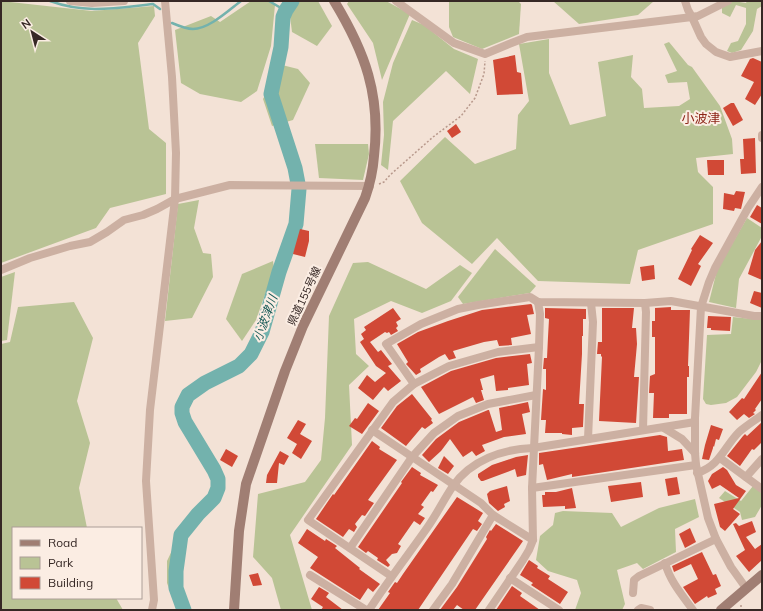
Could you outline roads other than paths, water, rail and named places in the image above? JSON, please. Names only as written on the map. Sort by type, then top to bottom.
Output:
[{"type":"main road","name":"県道155号線","points":[[234,610],[240,531],[246,484],[285,371],[303,326],[358,215],[370,186],[376,141],[376,111],[374,94],[361,53],[334,1]]},
{"type":"main road","points":[[721,610],[762,575]]},
{"type":"street","points":[[70,1],[92,3],[124,1]]},
{"type":"street","points":[[152,610],[154,600],[146,473],[150,410],[175,199],[176,153],[172,76],[165,1]]},
{"type":"street","points":[[396,1],[454,43],[485,54],[527,37],[698,16],[728,1]]},
{"type":"street","points":[[685,1],[701,37],[706,44],[716,52],[730,57],[762,51]]},
{"type":"street","points":[[1,270],[30,258],[70,246],[90,242],[124,220],[143,215],[175,199],[230,185],[370,186]]},
{"type":"street","points":[[746,588],[731,566],[716,539],[708,518],[696,469],[695,422],[701,307],[715,268],[748,208],[762,187]]},
{"type":"street","points":[[414,384],[386,344],[421,324],[458,309],[478,305],[530,297],[538,302],[645,303],[671,301],[754,316],[762,316]]},
{"type":"street","points":[[489,610],[529,550],[533,540],[532,488],[540,314],[538,302]]},
{"type":"street","points":[[588,439],[593,322],[591,303]]},
{"type":"street","points":[[643,430],[645,303]]},
{"type":"street","points":[[391,576],[308,520],[393,402],[414,384],[449,366],[498,352],[539,347]]},
{"type":"street","points":[[350,548],[412,457],[434,433],[458,416],[488,404],[536,395]]},
{"type":"street","points":[[532,488],[696,469],[702,471],[720,458],[740,431],[762,415]]},
{"type":"street","points":[[310,575],[368,610],[391,576],[428,527],[454,485],[469,469],[488,457],[521,449],[695,422]]},
{"type":"street","points":[[664,428],[682,438],[695,453]]},
{"type":"street","points":[[372,430],[481,503],[494,515],[533,540]]},
{"type":"street","points":[[720,458],[762,489]]},
{"type":"street","points":[[746,477],[762,459]]},
{"type":"street","points":[[433,610],[452,584],[494,515]]},
{"type":"street","points":[[633,593],[634,580],[636,578],[716,539]]},
{"type":"street","points":[[665,563],[672,581],[693,610]]},
{"type":"street","points":[[510,578],[559,610]]},
{"type":"street","points":[[638,610],[641,608],[650,610]]},
{"type":"waterway","points":[[50,1],[76,8],[88,9],[153,4],[160,9]]},
{"type":"waterway","points":[[172,23],[193,29],[206,26],[241,1]]},
{"type":"waterway","points":[[269,1],[286,11]]},
{"type":"waterway","name":"小波津川","points":[[184,610],[176,588],[176,571],[181,535],[198,514],[214,498],[218,488],[218,479],[185,422],[182,407],[188,395],[205,383],[239,366],[251,354],[262,332],[279,272],[296,224],[299,189],[295,168],[271,94],[281,47],[283,17],[292,1]]},
{"type":"district","name":"小波津","points":[[701,118]]}]
